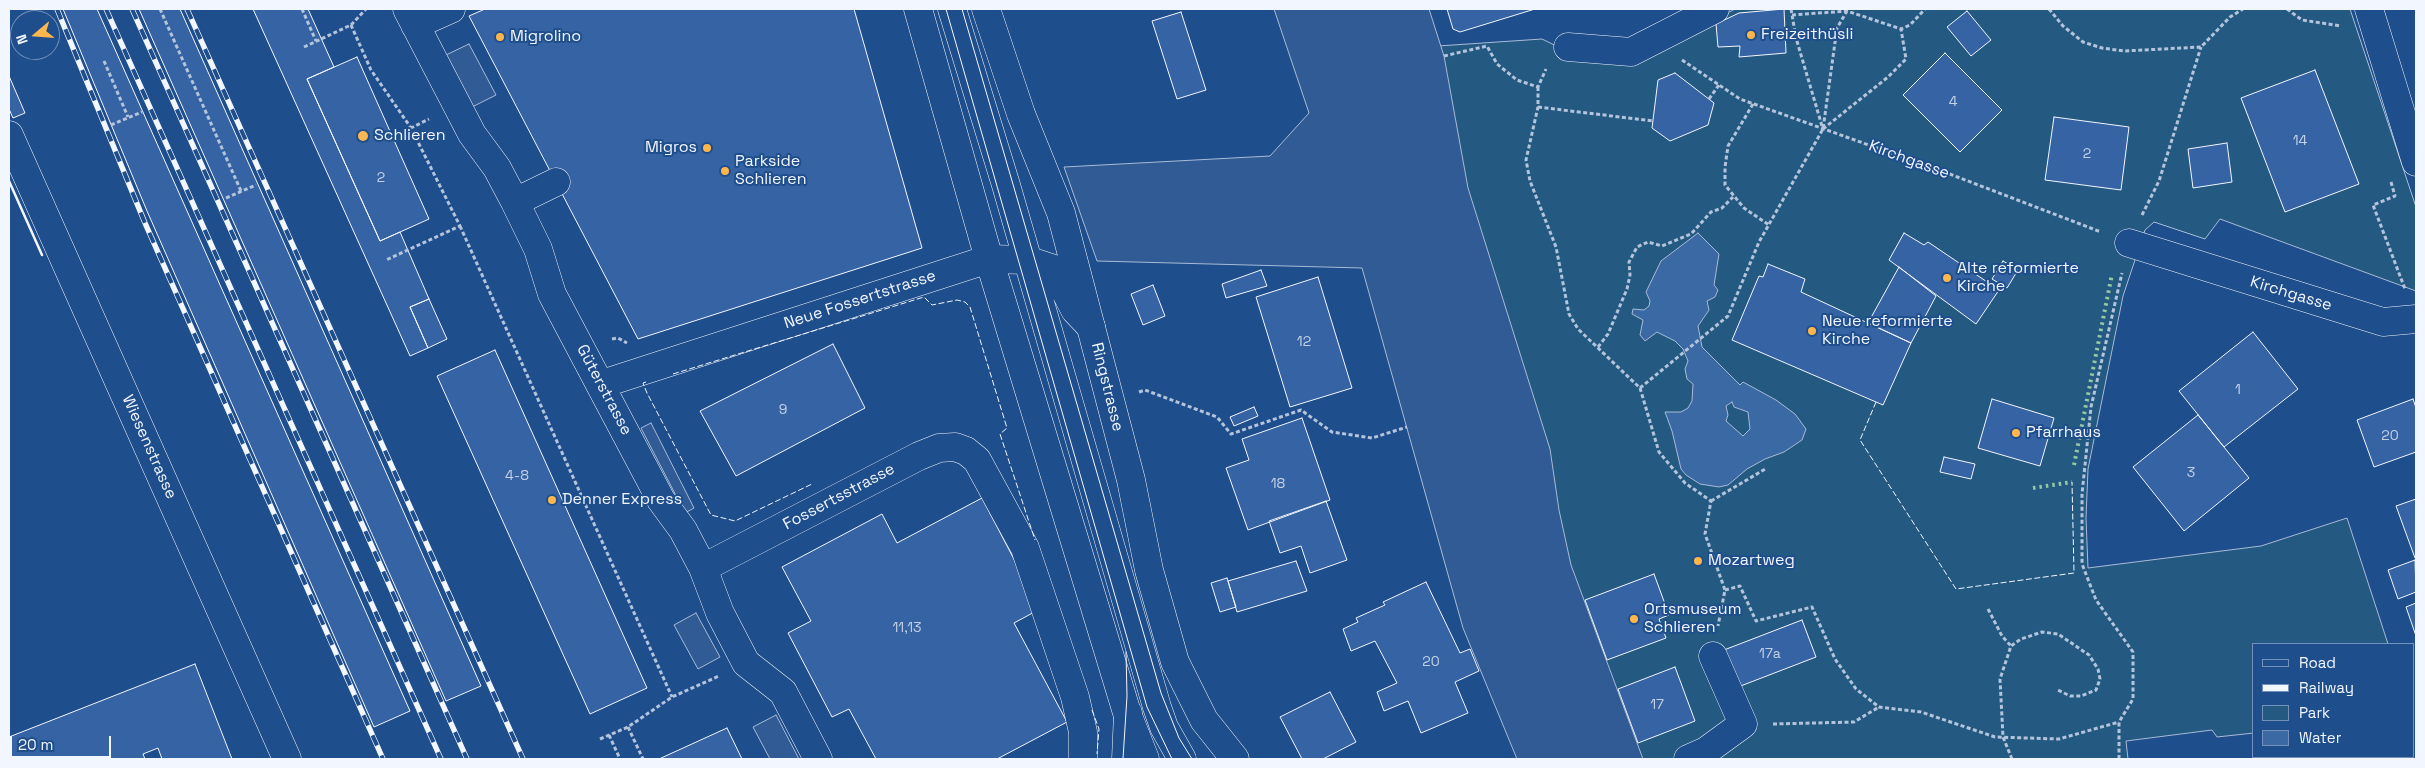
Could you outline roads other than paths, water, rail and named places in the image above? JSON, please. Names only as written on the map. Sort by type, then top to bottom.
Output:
[{"type":"street","points":[[411,17],[451,9]]},
{"type":"street","points":[[918,9],[989,259],[1128,716],[1145,759]]},
{"type":"street","points":[[952,9],[1027,260],[1130,619],[1164,727],[1182,759]]},
{"type":"street","name":"Ringstrasse","points":[[986,9],[1021,114],[1061,213],[1131,480],[1148,570],[1175,662],[1204,720],[1235,759]]},
{"type":"street","points":[[1568,47],[1631,52],[1716,9]]},
{"type":"street","points":[[2369,9],[2416,162]]},
{"type":"street","name":"Güterstrasse","points":[[411,17],[472,134],[497,168],[515,202],[538,249],[552,294],[602,384],[661,500],[683,530],[704,568],[720,613],[746,664],[783,692],[818,759]]},
{"type":"street","name":"Wiesenstrasse","points":[[9,135],[287,759]]},
{"type":"street","points":[[515,202],[556,182]]},
{"type":"street","name":"Kirchgasse","points":[[2129,243],[2383,322],[2416,318]]},
{"type":"street","name":"Neue Fossertstrasse","points":[[602,384],[989,259],[1027,260],[1054,269],[1075,310],[1091,327]]},
{"type":"street","name":"Fossertsstrasse","points":[[704,568],[919,456],[940,448],[955,447],[966,452],[977,460],[1025,548],[1047,608],[1080,714],[1084,759]]},
{"type":"street","points":[[1126,759],[1130,619]]},
{"type":"street","points":[[1688,759],[1706,751],[1743,724],[1713,656]]},
{"type":"water","points":[[1698,233],[1719,254],[1714,285],[1718,290],[1715,297],[1707,301],[1709,310],[1698,326],[1702,347],[1740,385],[1743,382],[1776,400],[1795,414],[1806,429],[1802,440],[1784,452],[1765,459],[1747,469],[1728,485],[1719,487],[1700,484],[1686,475],[1681,469],[1672,431],[1665,412],[1681,412],[1688,408],[1692,401],[1693,384],[1687,379],[1685,369],[1688,361],[1683,349],[1675,341],[1657,332],[1645,341],[1640,335],[1643,320],[1632,314],[1633,309],[1644,310],[1649,306],[1650,301],[1646,292],[1661,261]],"holes":[[[1732,402],[1734,407],[1748,412],[1750,429],[1743,436],[1726,421],[1728,415],[1726,406]]]},
{"type":"tram line","points":[[946,9],[1147,707],[1172,759]]},
{"type":"tram line","points":[[962,9],[1161,693],[1179,738],[1192,759]]},
{"type":"tram line","points":[[1123,759],[1127,696],[1126,652]]},
{"type":"railway","points":[[57,9],[145,223],[383,759]]},
{"type":"railway","points":[[106,9],[441,759]]},
{"type":"railway","points":[[132,9],[467,759]]},
{"type":"railway","points":[[187,9],[523,759]]},
{"type":"place","name":"Freizeithüsli","points":[[1751,35]]},
{"type":"place","name":"Migrolino","points":[[500,37]]},
{"type":"place","name":"Schlieren","points":[[363,136]]},
{"type":"place","name":"Migros","points":[[707,148]]},
{"type":"place","name":"Parkside Schlieren","points":[[725,171]]},
{"type":"place","name":"Alte reformierte Kirche","points":[[1947,278]]},
{"type":"place","name":"Neue reformierte Kirche","points":[[1812,331]]},
{"type":"place","name":"Pfarrhaus","points":[[2016,433]]},
{"type":"place","name":"Denner Express","points":[[552,500]]},
{"type":"place","name":"Mozartweg","points":[[1698,561]]},
{"type":"place","name":"Ortsmuseum Schlieren","points":[[1634,619]]}]
